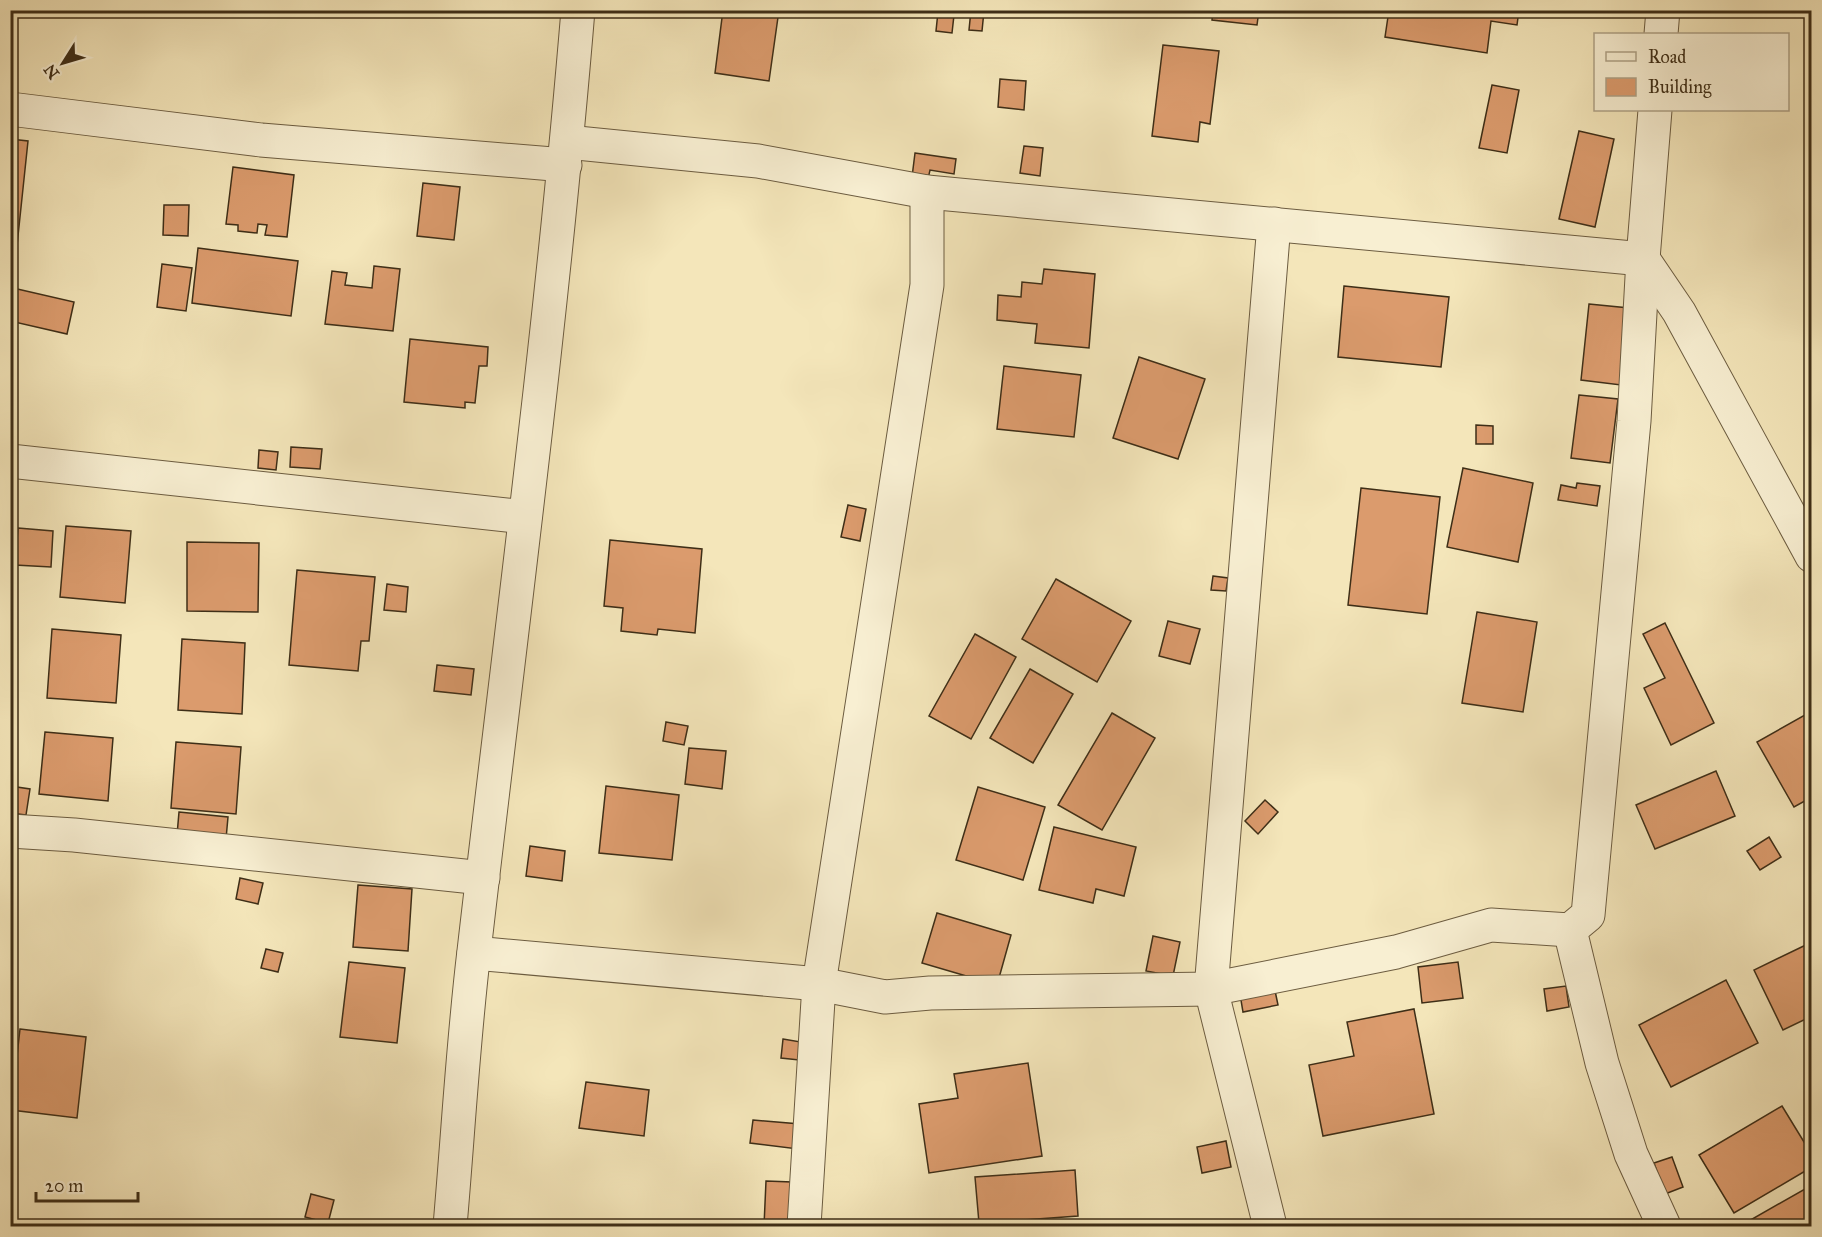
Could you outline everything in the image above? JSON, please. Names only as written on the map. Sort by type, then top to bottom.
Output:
[{"type":"street","points":[[450,1227],[474,953],[566,153],[578,10]]},
{"type":"street","points":[[1661,33],[1663,10]]},
{"type":"street","points":[[10,109],[261,140],[758,161],[927,192],[1643,259]]},
{"type":"street","points":[[474,953],[819,984],[885,997],[930,993],[1210,989],[1396,952],[1491,925],[1570,930],[1588,915],[1634,421],[1643,259],[1655,111]]},
{"type":"street","points":[[804,1227],[819,984],[927,285],[927,192]]},
{"type":"street","points":[[1270,1227],[1210,989],[1274,224]]},
{"type":"street","points":[[1643,259],[1679,312],[1812,556]]},
{"type":"street","points":[[10,461],[525,517]]},
{"type":"street","points":[[10,831],[74,835],[483,878]]},
{"type":"street","points":[[1570,930],[1610,1086],[1631,1154],[1664,1227]]},
{"type":"building","points":[[723,10],[779,10],[769,81],[715,73]]},
{"type":"building","points":[[971,10],[984,11],[982,31],[969,30]]},
{"type":"building","points":[[1213,10],[1259,10],[1257,25],[1212,20]]},
{"type":"building","points":[[1389,10],[1519,10],[1517,25],[1491,21],[1487,53],[1385,37]]},
{"type":"building","points":[[938,12],[954,15],[952,33],[936,31]]},
{"type":"building","points":[[1163,45],[1219,51],[1210,124],[1200,122],[1198,142],[1152,136]]},
{"type":"building","points":[[1000,79],[1026,81],[1024,110],[998,107]]},
{"type":"building","points":[[1492,85],[1519,90],[1507,153],[1479,148]]},
{"type":"building","points":[[1579,131],[1614,139],[1595,227],[1559,219]]},
{"type":"building","points":[[10,139],[28,141],[16,255],[10,254]]},
{"type":"building","points":[[1024,146],[1043,148],[1040,176],[1020,173]]},
{"type":"building","points":[[915,153],[956,159],[954,174],[930,170],[928,179],[912,177]]},
{"type":"building","points":[[233,167],[294,175],[287,237],[265,235],[267,225],[258,224],[257,233],[238,231],[238,225],[226,224]]},
{"type":"building","points":[[423,183],[460,187],[454,240],[417,236]]},
{"type":"building","points":[[164,205],[189,205],[188,236],[163,235]]},
{"type":"building","points":[[198,248],[298,261],[291,316],[192,303]]},
{"type":"building","points":[[162,264],[192,268],[186,311],[157,307]]},
{"type":"building","points":[[374,266],[400,269],[393,331],[325,324],[332,271],[347,273],[345,285],[372,288]]},
{"type":"building","points":[[1044,269],[1095,274],[1089,348],[1035,343],[1037,324],[997,320],[998,295],[1021,297],[1022,282],[1042,284]]},
{"type":"building","points":[[1344,286],[1449,297],[1441,367],[1338,357]]},
{"type":"building","points":[[13,288],[74,302],[67,334],[10,321],[10,301]]},
{"type":"building","points":[[1589,304],[1629,308],[1621,385],[1581,380]]},
{"type":"building","points":[[410,339],[488,347],[487,366],[479,366],[475,403],[465,402],[465,408],[404,402]]},
{"type":"building","points":[[1139,357],[1205,379],[1178,459],[1113,438]]},
{"type":"building","points":[[1004,366],[1081,375],[1074,437],[997,429]]},
{"type":"building","points":[[1579,395],[1618,399],[1610,463],[1571,458]]},
{"type":"building","points":[[1476,425],[1493,426],[1493,444],[1476,444]]},
{"type":"building","points":[[291,447],[322,449],[320,469],[290,467]]},
{"type":"building","points":[[259,450],[278,452],[276,470],[258,468]]},
{"type":"building","points":[[1463,468],[1533,483],[1518,562],[1447,547]]},
{"type":"building","points":[[1577,483],[1600,486],[1597,506],[1558,500],[1561,485],[1576,488]]},
{"type":"building","points":[[1361,488],[1440,497],[1427,614],[1348,605]]},
{"type":"building","points":[[848,505],[866,509],[860,541],[841,537]]},
{"type":"building","points":[[66,526],[131,531],[125,603],[60,597]]},
{"type":"building","points":[[18,528],[53,531],[51,567],[15,565]]},
{"type":"building","points":[[610,540],[702,549],[695,633],[658,629],[657,635],[621,631],[623,608],[604,606]]},
{"type":"building","points":[[187,542],[259,543],[258,612],[187,611]]},
{"type":"building","points":[[297,570],[375,577],[369,641],[361,641],[358,671],[289,665]]},
{"type":"building","points":[[1213,576],[1228,578],[1226,591],[1211,590]]},
{"type":"building","points":[[1056,579],[1131,621],[1097,682],[1022,639]]},
{"type":"building","points":[[387,584],[408,587],[406,612],[384,610]]},
{"type":"building","points":[[1477,612],[1537,622],[1523,712],[1462,703]]},
{"type":"building","points":[[1168,621],[1200,629],[1190,664],[1159,656]]},
{"type":"building","points":[[1665,623],[1714,723],[1671,745],[1644,688],[1665,678],[1643,634]]},
{"type":"building","points":[[52,629],[121,635],[116,703],[47,698]]},
{"type":"building","points":[[975,634],[1016,657],[971,739],[929,716]]},
{"type":"building","points":[[182,639],[245,643],[242,714],[178,710]]},
{"type":"building","points":[[437,665],[474,669],[471,695],[434,691]]},
{"type":"building","points":[[1030,669],[1073,694],[1033,763],[990,738]]},
{"type":"building","points":[[1812,711],[1812,797],[1794,807],[1757,742]]},
{"type":"building","points":[[1112,713],[1155,738],[1102,830],[1058,805]]},
{"type":"building","points":[[666,722],[688,726],[684,745],[663,741]]},
{"type":"building","points":[[45,732],[113,738],[108,801],[39,794]]},
{"type":"building","points":[[176,742],[241,747],[236,814],[171,808]]},
{"type":"building","points":[[689,748],[726,751],[722,789],[685,784]]},
{"type":"building","points":[[1716,771],[1735,816],[1655,849],[1636,805]]},
{"type":"building","points":[[10,786],[30,789],[26,815],[10,813]]},
{"type":"building","points":[[606,786],[679,795],[672,860],[599,853]]},
{"type":"building","points":[[978,787],[1045,807],[1023,880],[956,860]]},
{"type":"building","points":[[1265,800],[1278,812],[1258,834],[1245,821]]},
{"type":"building","points":[[179,812],[228,817],[226,839],[177,835]]},
{"type":"building","points":[[1054,827],[1136,847],[1124,896],[1096,889],[1093,903],[1039,890]]},
{"type":"building","points":[[1769,837],[1781,857],[1760,870],[1747,851]]},
{"type":"building","points":[[530,846],[565,851],[562,881],[526,876]]},
{"type":"building","points":[[240,878],[263,883],[258,904],[236,899]]},
{"type":"building","points":[[358,885],[412,889],[408,951],[353,947]]},
{"type":"building","points":[[937,913],[1011,935],[997,985],[922,963]]},
{"type":"building","points":[[1153,936],[1180,942],[1173,976],[1146,971]]},
{"type":"building","points":[[1812,942],[1812,1016],[1783,1030],[1754,970]]},
{"type":"building","points":[[266,949],[283,953],[278,972],[261,968]]},
{"type":"building","points":[[349,962],[405,968],[397,1043],[340,1037]]},
{"type":"building","points":[[1458,962],[1463,998],[1422,1003],[1418,967]]},
{"type":"building","points":[[1726,980],[1758,1043],[1671,1087],[1639,1025]]},
{"type":"building","points":[[1273,981],[1278,1005],[1243,1012],[1239,988]]},
{"type":"building","points":[[1566,986],[1569,1007],[1547,1011],[1544,989]]},
{"type":"building","points":[[1414,1009],[1434,1114],[1323,1136],[1309,1065],[1354,1056],[1347,1022]]},
{"type":"building","points":[[20,1029],[86,1037],[77,1118],[11,1110]]},
{"type":"building","points":[[783,1039],[801,1042],[799,1060],[781,1058]]},
{"type":"building","points":[[1028,1063],[1042,1156],[929,1173],[919,1104],[958,1098],[954,1074]]},
{"type":"building","points":[[586,1082],[649,1090],[644,1136],[579,1128]]},
{"type":"building","points":[[1782,1106],[1812,1155],[1812,1167],[1734,1213],[1699,1155]]},
{"type":"building","points":[[753,1120],[800,1124],[798,1149],[750,1143]]},
{"type":"building","points":[[1226,1141],[1231,1167],[1202,1173],[1197,1147]]},
{"type":"building","points":[[1672,1157],[1683,1187],[1665,1194],[1654,1163]]},
{"type":"building","points":[[1075,1170],[1078,1216],[979,1223],[975,1177]]},
{"type":"building","points":[[766,1181],[792,1182],[789,1226],[764,1226]]},
{"type":"building","points":[[1812,1185],[1812,1226],[1740,1226]]},
{"type":"building","points":[[311,1194],[334,1200],[328,1223],[305,1217]]}]
